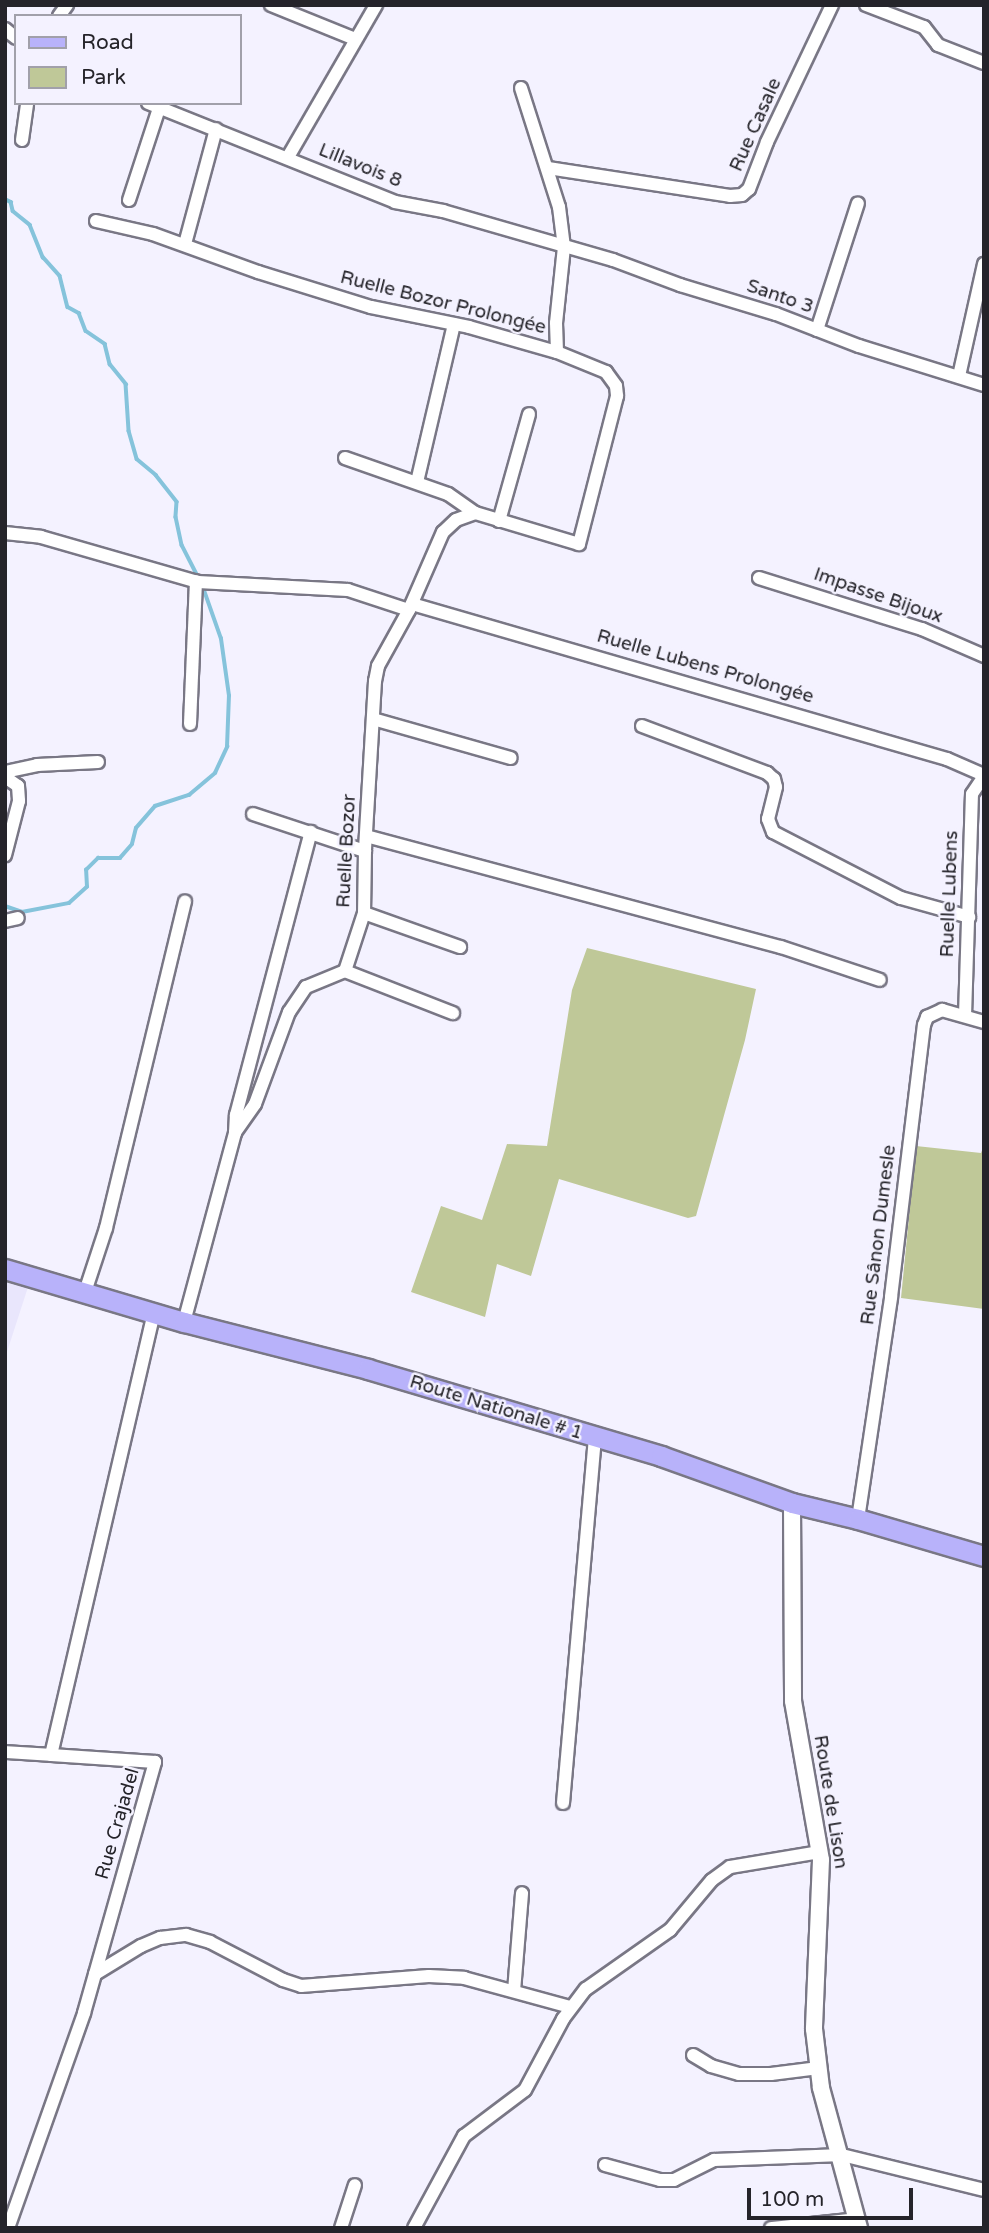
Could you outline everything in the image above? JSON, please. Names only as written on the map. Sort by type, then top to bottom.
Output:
[{"type":"main road","name":"Route Nationale # 1","points":[[5,1269],[184,1322],[368,1369],[661,1457],[792,1503],[858,1519],[984,1556]]},
{"type":"street","points":[[271,5],[355,39]]},
{"type":"street","points":[[288,157],[376,5]]},
{"type":"street","name":"Rue Casale","points":[[548,168],[730,196],[742,195],[749,189],[767,142],[832,5]]},
{"type":"street","points":[[866,5],[925,27],[938,45],[984,63]]},
{"type":"street","points":[[521,88],[559,208],[564,247],[556,323],[557,352]]},
{"type":"street","points":[[22,140],[27,105]]},
{"type":"street","points":[[129,200],[153,105]]},
{"type":"street","name":"Lillavois 8","points":[[153,105],[288,157],[357,189],[395,202],[443,211],[564,247]]},
{"type":"street","points":[[185,244],[216,129]]},
{"type":"street","points":[[817,330],[858,203]]},
{"type":"street","name":"Ruelle Bozor Prolongée","points":[[96,221],[185,244],[327,294],[557,352],[606,372],[616,386],[617,396],[579,544],[499,521]]},
{"type":"street","name":"Santo 3","points":[[564,247],[612,260],[984,385]]},
{"type":"street","points":[[958,376],[984,264]]},
{"type":"street","points":[[417,482],[454,324]]},
{"type":"street","points":[[345,458],[448,494],[475,513],[499,521],[529,414]]},
{"type":"street","name":"Ruelle Bozor","points":[[345,971],[364,913],[375,674],[410,607],[443,532],[456,520],[475,513]]},
{"type":"street","name":"Ruelle Lubens Prolongée","points":[[5,533],[41,537],[197,581],[348,590],[947,759],[984,776]]},
{"type":"street","name":"Impasse Bijoux","points":[[759,578],[922,629],[984,656]]},
{"type":"street","points":[[190,724],[197,581]]},
{"type":"street","points":[[373,719],[511,758]]},
{"type":"street","points":[[642,726],[774,779],[776,787],[768,819],[773,832],[901,898],[970,917]]},
{"type":"street","points":[[18,786],[5,775],[26,767],[98,762]]},
{"type":"street","points":[[5,855],[19,801],[18,786],[26,767]]},
{"type":"street","name":"Ruelle Lubens","points":[[965,1016],[972,794],[984,776]]},
{"type":"street","points":[[253,814],[365,851]]},
{"type":"street","points":[[184,1322],[311,832]]},
{"type":"street","points":[[366,836],[781,947],[880,980]]},
{"type":"street","points":[[85,1292],[106,1228],[185,901]]},
{"type":"street","points":[[364,913],[460,947]]},
{"type":"street","points":[[235,1133],[255,1104],[289,1012],[306,987],[345,971],[453,1013]]},
{"type":"street","name":"Rue Sânon Dumesle","points":[[858,1519],[891,1297],[924,1025],[927,1017],[935,1011],[984,1022]]},
{"type":"street","points":[[5,1752],[51,1755],[154,1313]]},
{"type":"street","points":[[564,1803],[595,1437]]},
{"type":"street","name":"Route de Lison","points":[[792,1503],[793,1701],[820,1852],[821,1904],[814,2029],[821,2088],[842,2155],[859,2224]]},
{"type":"street","name":"Rue Crajadel","points":[[8,2228],[44,2134],[95,1974],[155,1762],[51,1755]]},
{"type":"street","points":[[414,2228],[464,2136],[525,2091],[570,2007],[586,1989],[670,1930],[712,1880],[730,1867],[820,1852]]},
{"type":"street","points":[[514,1991],[522,1893]]},
{"type":"street","points":[[95,1974],[141,1946],[160,1938],[186,1935],[210,1942],[283,1980],[320,1987],[429,1976],[464,1978],[570,2007]]},
{"type":"street","points":[[692,2055],[711,2066],[739,2074],[771,2074],[819,2068]]},
{"type":"street","points":[[605,2165],[660,2180],[674,2180],[714,2160],[842,2155],[984,2190]]},
{"type":"street","points":[[341,2228],[355,2185]]},
{"type":"street","points":[[771,2228],[859,2224]]},
{"type":"shaded area","points":[[5,1277],[29,1284],[5,1358]]},
{"type":"green space","points":[[587,948],[756,989],[745,1040],[696,1216],[688,1218],[559,1179],[531,1276],[497,1264],[485,1317],[411,1292],[441,1206],[482,1220],[507,1144],[547,1146],[572,990]]},
{"type":"green space","points":[[984,1145],[984,1309],[901,1298],[916,1146],[981,1153]]},
{"type":"waterway","points":[[5,199],[11,202],[13,211],[30,225],[43,257],[60,276],[68,307],[79,313],[86,331],[105,344],[110,364],[126,384],[129,431],[137,459],[156,475],[177,502],[176,517],[182,545],[199,578]]},
{"type":"waterway","points":[[5,906],[22,912],[69,903],[87,887],[86,870],[98,858],[120,858],[132,844],[136,828],[155,806],[189,795],[215,773],[227,747],[229,696],[221,639],[202,585]]}]
